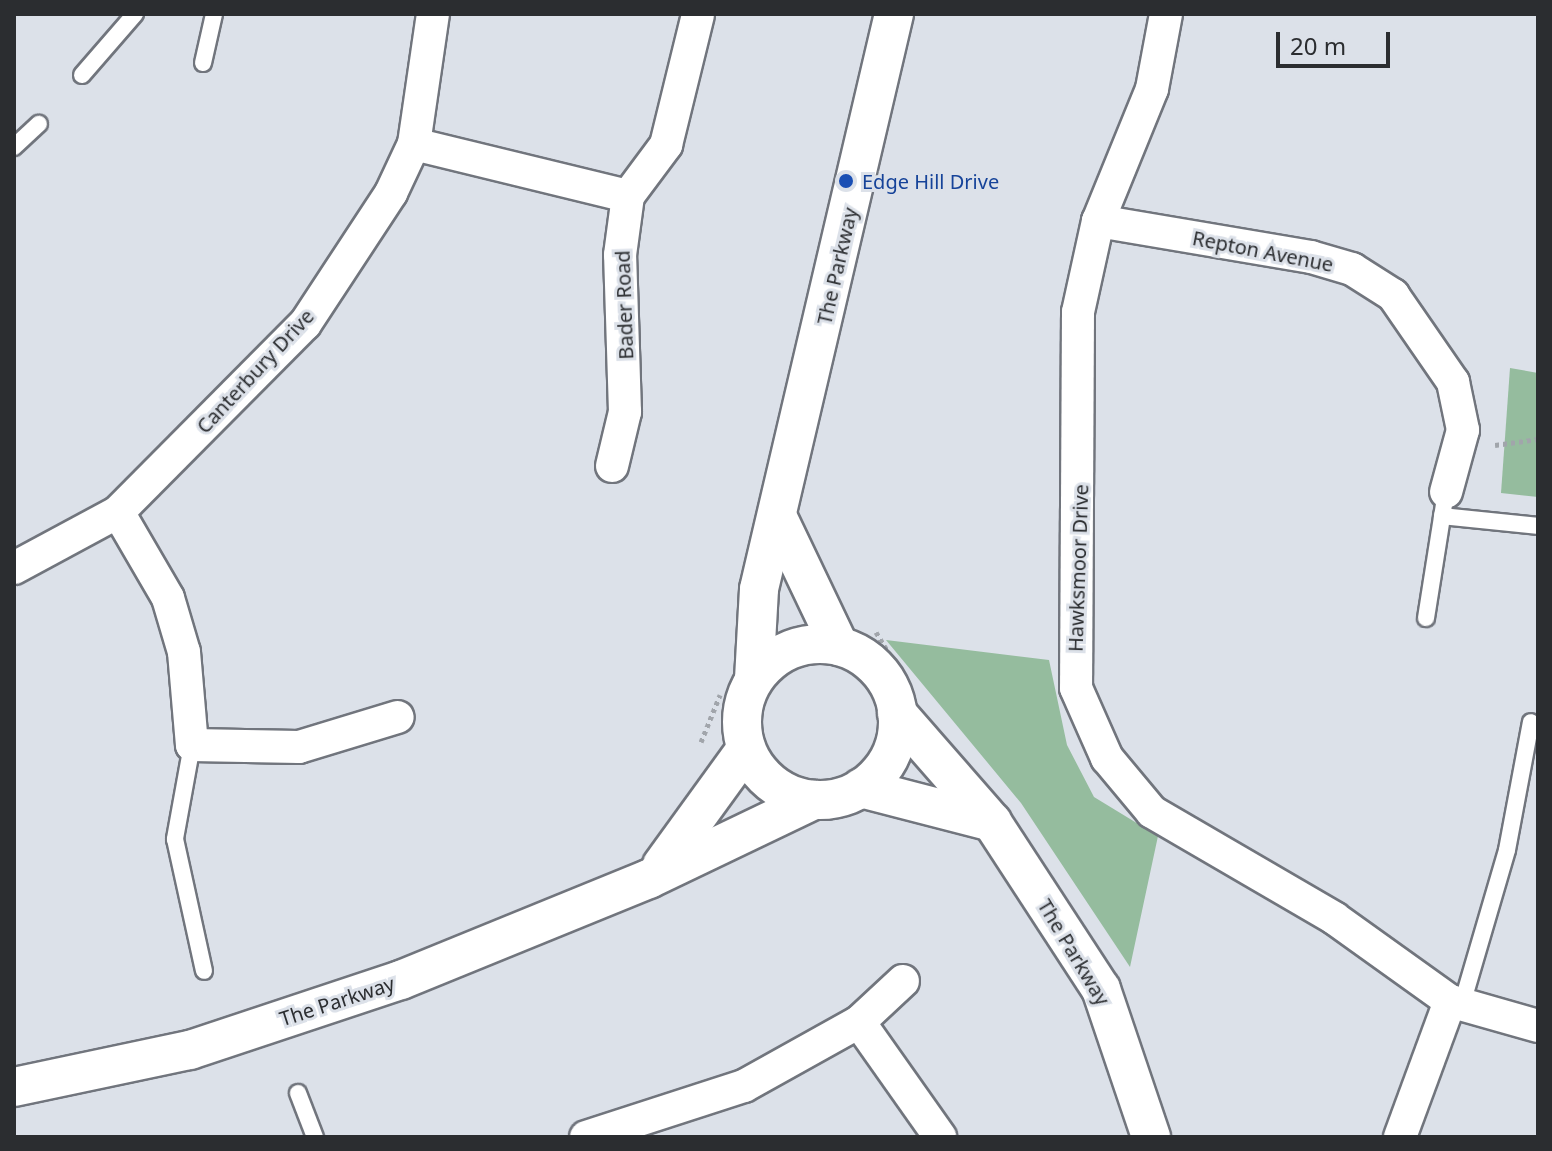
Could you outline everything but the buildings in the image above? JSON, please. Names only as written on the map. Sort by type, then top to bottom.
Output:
[{"type":"street","name":"Canterbury Drive","points":[[14,568],[118,512],[305,324],[391,193],[414,144],[433,14]]},
{"type":"street","name":"The Parkway","points":[[754,679],[759,589],[894,14]]},
{"type":"street","name":"Hawksmoor Drive","points":[[1166,14],[1152,89],[1098,221],[1078,312],[1082,545],[1072,622],[1076,688],[1107,758],[1152,812],[1334,918],[1456,1002],[1538,1026]]},
{"type":"street","name":"Bader Road","points":[[612,466],[625,412],[620,255],[628,196],[666,145],[698,15]]},
{"type":"street","points":[[414,144],[628,196]]},
{"type":"street","name":"Repton Avenue","points":[[1098,221],[1311,257],[1352,269],[1393,295],[1453,382],[1463,430],[1444,504]]},
{"type":"street","points":[[118,512],[168,598],[184,652],[192,745],[299,747],[398,717]]},
{"type":"street","points":[[778,518],[839,646],[878,671],[897,713],[890,756],[861,788]]},
{"type":"street","points":[[839,646],[791,649],[754,679],[744,701],[746,749],[762,775],[786,793],[814,800],[861,788],[992,822]]},
{"type":"street","name":"The Parkway","points":[[897,713],[992,822],[1101,989],[1151,1137]]},
{"type":"street","name":"The Parkway","points":[[649,879],[697,825],[746,749]]},
{"type":"street","name":"The Parkway","points":[[14,1087],[190,1050],[401,980],[649,879],[814,800]]},
{"type":"street","points":[[586,1137],[744,1086],[859,1022],[903,981]]},
{"type":"street","points":[[1400,1137],[1456,1002]]},
{"type":"street","points":[[859,1022],[940,1137]]},
{"type":"lane","points":[[82,75],[135,14]]},
{"type":"lane","points":[[203,63],[214,14]]},
{"type":"lane","points":[[14,147],[39,124]]},
{"type":"lane","points":[[1426,618],[1444,504],[1538,526]]},
{"type":"lane","points":[[1456,1002],[1507,850],[1531,722]]},
{"type":"lane","points":[[192,745],[175,839],[204,971]]},
{"type":"lane","points":[[298,1093],[315,1137]]},
{"type":"green space","points":[[1510,368],[1538,373],[1538,497],[1501,493]]},
{"type":"green space","points":[[886,640],[1049,660],[1067,745],[1094,797],[1158,836],[1130,967],[1021,803]]},
{"type":"place","name":"Edge Hill Drive","points":[[846,181]]}]
